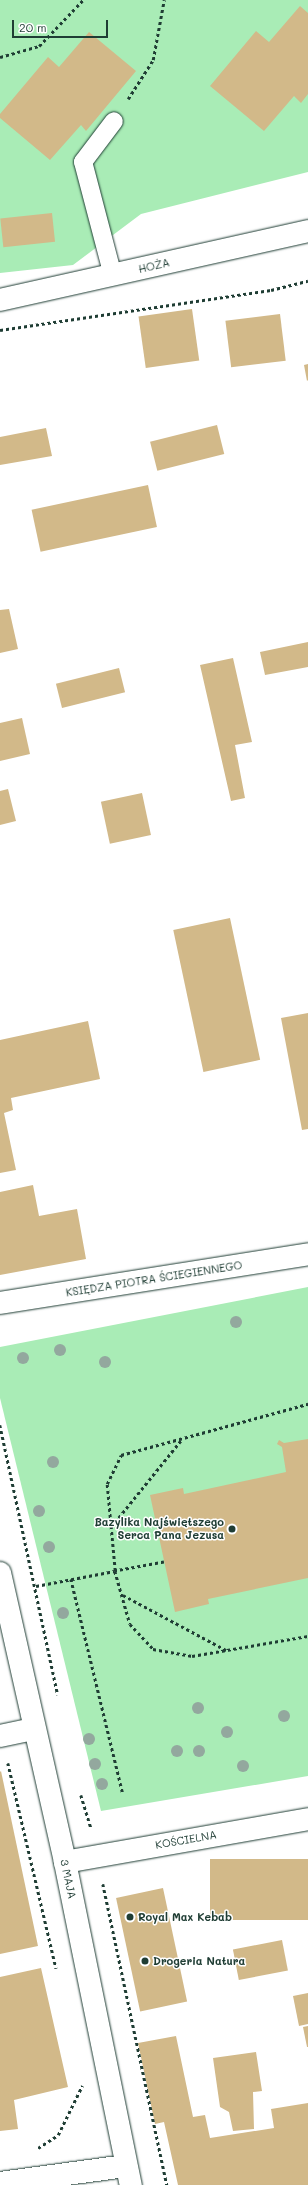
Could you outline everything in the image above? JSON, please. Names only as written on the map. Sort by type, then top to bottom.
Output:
[{"type":"street","name":"HOŻA","points":[[0,300],[113,276],[308,231]]},
{"type":"street","name":"KSIĘDZA PIOTRA ŚCIEGIENNEGO","points":[[0,1304],[308,1254]]},
{"type":"street","name":"3 MAJA","points":[[0,1573],[65,1862],[129,2175]]},
{"type":"street","points":[[0,1736],[34,1729]]},
{"type":"street","name":"KOŚCIELNA","points":[[65,1862],[308,1818]]},
{"type":"street","points":[[0,2183],[129,2175]]},
{"type":"lane","points":[[113,276],[83,162],[114,121]]},
{"type":"path","points":[[0,56],[39,46],[83,0]]},
{"type":"path","points":[[114,121],[153,60],[164,0]]},
{"type":"path","points":[[0,330],[271,290],[308,281]]},
{"type":"path","points":[[308,1404],[122,1455],[107,1484],[115,1570],[130,1624],[153,1649],[192,1656],[308,1636]]},
{"type":"path","points":[[0,1425],[60,1703]]},
{"type":"path","points":[[111,1528],[183,1438]]},
{"type":"path","points":[[46,1584],[164,1562]]},
{"type":"path","points":[[71,1579],[123,1794]]},
{"type":"path","points":[[122,1595],[226,1650]]},
{"type":"path","points":[[4,1757],[31,1851],[57,1973]]},
{"type":"path","points":[[80,1792],[100,1855],[103,1889],[167,2185]]},
{"type":"path","points":[[39,2148],[58,2135],[84,2081]]},
{"type":"green space","points":[[0,0],[308,0],[308,172],[141,214],[73,265],[0,273]]},
{"type":"green space","points":[[308,1287],[308,1776],[101,1811],[0,1398],[0,1347]]},
{"type":"building","points":[[300,6],[308,13],[308,94],[301,103],[294,96],[264,131],[210,86],[256,31],[269,42]]},
{"type":"building","points":[[89,32],[136,71],[86,131],[81,125],[50,160],[0,118],[0,114],[48,57],[59,67]]},
{"type":"building","points":[[52,213],[55,242],[3,247],[0,218]]},
{"type":"building","points":[[192,309],[199,360],[146,368],[139,317]]},
{"type":"building","points":[[280,314],[286,361],[231,367],[225,321]]},
{"type":"building","points":[[308,364],[308,380],[307,381],[304,365]]},
{"type":"building","points":[[217,425],[224,454],[157,471],[150,442]]},
{"type":"building","points":[[46,428],[52,456],[0,465],[0,437]]},
{"type":"building","points":[[148,485],[157,527],[41,552],[32,510]]},
{"type":"building","points":[[9,609],[18,649],[0,653],[0,610]]},
{"type":"building","points":[[308,642],[308,667],[265,675],[260,652]]},
{"type":"building","points":[[233,658],[252,742],[235,745],[245,798],[231,801],[200,665]]},
{"type":"building","points":[[119,668],[125,692],[62,708],[56,684]]},
{"type":"building","points":[[22,718],[30,754],[0,761],[0,723]]},
{"type":"building","points":[[8,789],[16,821],[0,825],[0,791]]},
{"type":"building","points":[[142,793],[151,835],[110,844],[101,802]]},
{"type":"building","points":[[230,918],[260,1060],[203,1072],[173,930]]},
{"type":"building","points":[[308,1013],[308,1129],[302,1130],[281,1018]]},
{"type":"building","points":[[88,1021],[100,1079],[11,1098],[13,1110],[4,1113],[16,1170],[0,1173],[0,1040]]},
{"type":"building","points":[[33,1185],[39,1216],[77,1209],[86,1259],[0,1275],[0,1192]]},
{"type":"building","name":"Bazylika Najświętszego Serca Pana Jezusa","points":[[308,1439],[308,1578],[208,1599],[209,1604],[175,1612],[150,1495],[183,1488],[184,1494],[286,1472],[282,1447],[277,1444],[279,1440],[284,1443]]},
{"type":"building","points":[[1,1771],[38,1946],[0,1954],[0,1772]]},
{"type":"building","points":[[210,1859],[308,1859],[308,1920],[210,1920]]},
{"type":"building","points":[[163,1888],[187,2001],[140,2011],[116,1898]]},
{"type":"building","points":[[282,1940],[288,1970],[239,1980],[233,1950]]},
{"type":"building","points":[[41,1968],[68,2087],[14,2100],[18,2129],[0,2131],[0,1977]]},
{"type":"building","points":[[308,1993],[308,2024],[299,2026],[293,1996]]},
{"type":"building","points":[[308,2026],[308,2047],[307,2047],[303,2027]]},
{"type":"building","points":[[176,2036],[193,2117],[205,2115],[210,2138],[274,2128],[271,2109],[308,2103],[308,2185],[178,2185],[164,2122],[155,2124],[138,2043]]},
{"type":"building","points":[[256,2052],[262,2091],[253,2092],[254,2129],[233,2131],[229,2112],[220,2107],[213,2058]]},
{"type":"place","name":"Bazylika Najświętszego Serca Pana Jezusa","points":[[232,1529]]},
{"type":"place","name":"Royal Max Kebab","points":[[130,1917]]},
{"type":"place","name":"Drogeria Natura","points":[[145,1961]]}]
